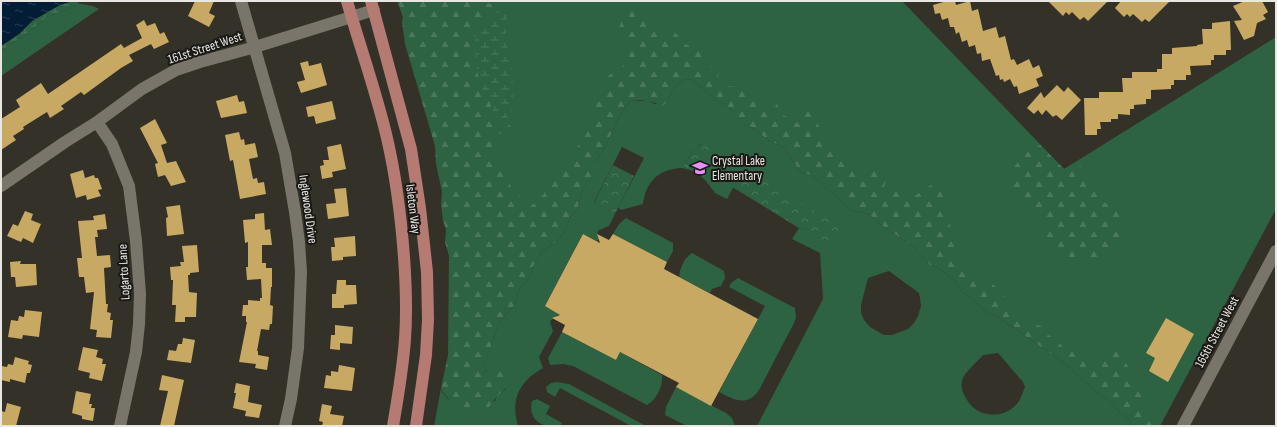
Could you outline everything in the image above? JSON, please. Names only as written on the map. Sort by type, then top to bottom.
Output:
[{"type":"main road","name":"Isleton Way","points":[[347,1],[387,138],[396,188],[401,228],[406,282],[405,338],[402,372],[393,426]]},
{"type":"main road","name":"Isleton Way","points":[[372,6],[411,149],[420,208],[427,272],[428,320],[426,355],[416,426]]},
{"type":"street","name":"Inglewood Drive","points":[[241,1],[285,153],[295,212],[299,249],[301,272],[298,348],[291,398],[285,426]]},
{"type":"street","name":"161st Street West","points":[[1,186],[97,122],[142,89],[176,70],[352,17],[372,6]]},
{"type":"street","name":"Logarto Lane","points":[[97,122],[112,144],[129,186],[136,241],[140,294],[139,324],[136,352],[120,426]]},
{"type":"street","name":"165th Street West","points":[[1183,426],[1276,251]]},
{"type":"green space","points":[[72,1],[79,1],[75,6],[47,17],[28,33],[1,51],[1,46],[19,34],[32,21],[58,6]]},
{"type":"green space","points":[[397,1],[902,1],[1064,169],[1276,37],[1276,209],[1159,426],[648,32],[484,338],[450,254],[444,183],[406,25]]},
{"type":"green space","points":[[398,1],[484,1],[493,5],[499,5],[499,9],[478,29],[482,89],[489,96],[491,107],[500,119],[505,120],[512,128],[506,132],[497,134],[492,143],[500,171],[508,178],[512,191],[519,195],[524,206],[529,208],[544,194],[551,176],[562,172],[573,165],[570,161],[574,149],[582,143],[579,135],[589,124],[595,105],[604,96],[608,85],[608,76],[616,71],[620,75],[623,68],[624,57],[631,43],[623,41],[619,33],[621,23],[625,15],[632,10],[643,12],[658,28],[677,34],[682,43],[688,45],[695,53],[701,46],[706,46],[708,49],[704,59],[707,70],[713,65],[717,65],[721,69],[718,78],[722,86],[741,87],[754,92],[761,100],[774,108],[779,101],[784,102],[782,115],[793,119],[800,125],[804,122],[804,114],[809,111],[816,119],[820,129],[839,149],[838,158],[845,164],[856,172],[869,176],[872,173],[871,169],[877,166],[884,167],[889,172],[884,187],[887,192],[910,188],[916,195],[929,186],[934,185],[941,189],[944,201],[950,211],[950,231],[960,237],[962,243],[960,246],[950,249],[950,254],[962,268],[970,269],[975,278],[985,280],[993,284],[1021,316],[1030,323],[1041,326],[1048,335],[1056,339],[1063,347],[1073,351],[1077,357],[1087,363],[1097,361],[1111,349],[1120,350],[1150,414],[1160,423],[1160,426],[1132,426],[1129,419],[1120,413],[1113,404],[1090,387],[1067,365],[1001,319],[985,311],[969,296],[961,291],[955,281],[942,270],[930,265],[915,248],[868,214],[851,210],[813,176],[801,172],[783,147],[768,140],[753,128],[738,121],[734,113],[725,105],[711,96],[693,80],[685,79],[676,85],[664,105],[646,100],[631,101],[620,115],[609,140],[593,163],[593,176],[583,188],[577,210],[571,216],[563,234],[555,243],[542,251],[534,264],[529,278],[519,289],[515,305],[501,319],[486,359],[478,374],[493,368],[504,374],[506,388],[486,411],[479,405],[465,407],[456,405],[447,397],[441,388],[448,355],[449,256],[445,242],[446,229],[443,221],[441,204],[442,192],[436,164],[435,146],[405,44],[402,21],[403,17]]},
{"type":"green space","points":[[77,3],[93,6],[99,9],[1,76],[1,51],[28,33],[47,17],[75,6]]},
{"type":"green space","points":[[507,8],[506,16],[508,24],[505,35],[508,49],[508,59],[512,68],[514,102],[512,113],[505,120],[498,117],[494,113],[489,96],[481,85],[476,60],[475,41],[478,29],[486,24],[497,12]]},
{"type":"green space","points":[[685,79],[693,80],[734,113],[739,121],[753,128],[768,140],[783,147],[801,172],[813,176],[851,210],[868,214],[915,248],[930,265],[942,270],[955,281],[961,291],[969,296],[985,311],[1001,319],[1067,365],[1090,387],[1113,404],[1120,413],[1129,419],[1132,426],[757,426],[823,299],[820,253],[792,239],[799,228],[802,230],[804,228],[833,244],[732,187],[733,188],[727,199],[715,193],[709,185],[718,172],[701,144],[693,151],[682,168],[667,171],[655,178],[647,189],[643,204],[621,210],[618,208],[644,158],[622,147],[594,202],[615,214],[609,226],[599,230],[597,234],[599,239],[597,241],[583,234],[545,306],[559,314],[550,322],[553,331],[539,357],[543,368],[528,379],[523,385],[516,399],[515,407],[518,426],[434,426],[441,388],[442,392],[447,398],[462,407],[495,401],[498,394],[506,389],[487,370],[477,375],[486,359],[501,319],[515,305],[519,289],[529,278],[534,264],[542,251],[555,243],[563,234],[571,216],[577,210],[583,188],[593,176],[593,163],[609,140],[620,115],[625,108],[631,101],[646,100],[655,104],[668,99],[676,85]],"holes":[[[889,271],[919,293],[921,306],[918,316],[908,329],[892,335],[884,335],[870,327],[864,320],[861,313],[861,305],[868,278]],[[998,353],[1023,382],[1025,387],[1019,401],[1007,412],[999,414],[984,413],[971,405],[963,393],[963,378],[983,355]]]},
{"type":"green space","points":[[703,143],[711,146],[715,150],[718,157],[718,172],[709,185],[704,178],[690,170],[682,168],[693,151]]},
{"type":"green space","points":[[1040,145],[1064,169],[1074,163],[1084,168],[1088,175],[1087,182],[1105,203],[1121,207],[1125,222],[1116,245],[1104,255],[1085,261],[1074,262],[1053,254],[1045,239],[1038,210],[1034,206],[1026,207],[1013,194],[1010,178],[1014,167],[1028,151]]},
{"type":"green space","points":[[613,165],[634,176],[615,214],[594,203]]},
{"type":"green space","points":[[745,165],[842,229],[832,244],[829,245],[804,228],[802,230],[731,186]]},
{"type":"green space","points":[[626,218],[673,243],[673,251],[667,262],[613,234],[619,224]]},
{"type":"green space","points":[[692,253],[724,271],[725,278],[721,286],[712,289],[710,293],[679,277],[683,264]]},
{"type":"green space","points":[[738,278],[795,308],[796,317],[759,390],[750,399],[745,400],[735,399],[719,392],[765,306],[729,287],[731,283]]},
{"type":"green space","points":[[562,332],[616,360],[620,352],[662,375],[659,392],[647,405],[573,366],[563,364],[550,365],[548,358]]},
{"type":"green space","points":[[557,382],[569,384],[644,426],[631,426],[560,388],[555,397],[547,392],[546,387],[551,383]]},
{"type":"green space","points":[[676,387],[726,413],[732,418],[735,426],[687,426],[665,415],[666,407]]},
{"type":"green space","points":[[537,399],[550,406],[546,414],[562,423],[560,426],[542,425],[536,420],[531,410],[531,405],[532,401]]},
{"type":"water","points":[[1,1],[72,1],[58,6],[32,21],[19,34],[1,46]]},
{"type":"building","points":[[195,1],[214,1],[209,13],[215,16],[209,27],[188,16]]},
{"type":"building","points":[[947,1],[955,1],[956,5],[970,1],[972,11],[978,9],[983,31],[996,27],[999,38],[1005,36],[1011,60],[1014,59],[1017,65],[1029,59],[1033,68],[1039,65],[1043,76],[1036,79],[1039,86],[1019,94],[1017,86],[1014,87],[1010,79],[1004,82],[1003,79],[1000,80],[999,75],[996,76],[990,59],[982,61],[981,53],[977,54],[975,45],[969,47],[967,40],[962,42],[959,32],[956,34],[954,27],[950,27],[948,18],[942,20],[940,13],[935,14],[933,5]]},
{"type":"building","points":[[1048,1],[1108,1],[1088,21],[1084,17],[1080,20],[1072,12],[1069,15],[1066,12],[1063,16]]},
{"type":"building","points":[[1121,1],[1170,1],[1149,22],[1145,19],[1142,22],[1133,14],[1130,17],[1127,14],[1124,17],[1115,8]]},
{"type":"building","points":[[1245,1],[1262,1],[1268,12],[1263,15],[1266,19],[1257,23],[1254,36],[1244,40],[1234,21],[1242,20],[1233,6]]},
{"type":"building","points":[[144,20],[147,26],[155,23],[160,34],[164,32],[169,42],[154,49],[151,44],[129,55],[133,61],[84,95],[81,92],[61,106],[64,109],[50,118],[47,112],[23,127],[24,129],[13,136],[16,140],[1,150],[1,119],[20,107],[16,100],[41,83],[48,94],[121,44],[124,48],[142,38],[136,25]]},
{"type":"building","points":[[1230,21],[1231,50],[1226,50],[1226,55],[1214,55],[1214,60],[1211,60],[1211,65],[1190,66],[1191,75],[1186,75],[1186,80],[1174,80],[1174,85],[1171,85],[1171,89],[1151,90],[1151,99],[1146,99],[1146,104],[1134,105],[1134,109],[1130,109],[1130,115],[1118,114],[1118,119],[1111,119],[1111,122],[1100,122],[1101,129],[1097,129],[1097,135],[1085,135],[1084,98],[1099,98],[1099,92],[1123,92],[1122,78],[1132,78],[1132,72],[1157,72],[1157,69],[1162,69],[1162,54],[1172,54],[1172,48],[1197,46],[1203,44],[1202,29],[1212,29],[1212,23]]},
{"type":"building","points":[[308,61],[309,66],[321,63],[327,85],[301,93],[297,82],[305,80],[300,63]]},
{"type":"building","points":[[1057,85],[1064,92],[1068,87],[1081,100],[1062,120],[1056,115],[1053,117],[1046,110],[1042,115],[1038,110],[1034,114],[1027,108],[1041,92],[1044,98]]},
{"type":"building","points":[[237,95],[239,102],[244,101],[247,113],[221,118],[216,101]]},
{"type":"building","points":[[332,101],[336,119],[316,124],[314,116],[308,117],[306,107]]},
{"type":"building","points":[[155,119],[167,143],[161,145],[167,163],[176,161],[186,182],[171,186],[165,175],[158,177],[155,164],[158,163],[140,128]]},
{"type":"building","points":[[239,132],[241,140],[244,139],[245,145],[255,143],[258,157],[249,159],[253,179],[257,178],[258,183],[264,182],[266,194],[240,199],[233,160],[230,161],[225,135]]},
{"type":"building","points":[[341,144],[346,169],[332,172],[333,177],[322,179],[320,166],[324,165],[323,160],[329,160],[327,147]]},
{"type":"building","points":[[83,170],[85,178],[94,175],[95,178],[98,178],[102,189],[98,190],[101,196],[87,200],[86,195],[76,198],[70,174]]},
{"type":"building","points":[[346,188],[349,216],[328,219],[326,204],[336,203],[334,189]]},
{"type":"building","points":[[180,205],[184,234],[167,236],[166,218],[168,217],[166,207]]},
{"type":"building","points":[[25,211],[33,214],[31,220],[41,224],[33,243],[23,238],[21,242],[7,236],[13,224],[18,226]]},
{"type":"building","points":[[264,213],[265,230],[270,229],[272,245],[262,245],[262,263],[266,263],[266,268],[272,268],[270,305],[273,306],[272,324],[270,324],[269,330],[261,329],[257,351],[258,355],[269,357],[267,370],[255,368],[256,364],[239,362],[247,322],[246,316],[242,316],[243,305],[248,305],[248,300],[260,301],[260,298],[262,298],[261,279],[247,280],[246,267],[248,267],[248,242],[245,243],[243,220],[255,219],[255,214]]},
{"type":"building","points":[[105,214],[107,229],[97,230],[98,237],[95,237],[97,256],[110,255],[111,267],[104,268],[106,304],[108,304],[107,312],[111,313],[110,320],[113,320],[111,338],[96,337],[97,330],[90,329],[94,292],[86,293],[84,277],[79,277],[77,258],[82,258],[78,221],[94,220],[93,216]]},
{"type":"building","points":[[583,234],[600,243],[597,234],[609,240],[613,234],[667,262],[664,269],[758,319],[711,406],[676,387],[679,383],[620,352],[616,360],[562,332],[565,325],[552,318],[560,315],[545,306]]},
{"type":"building","points":[[355,236],[356,256],[343,257],[343,260],[332,261],[331,247],[335,247],[334,238]]},
{"type":"building","points":[[197,245],[199,272],[190,273],[190,275],[188,275],[189,292],[197,293],[196,317],[185,317],[185,322],[175,322],[176,305],[172,305],[173,280],[171,280],[170,267],[181,266],[180,262],[184,262],[182,246]]},
{"type":"building","points":[[21,261],[20,264],[36,264],[37,285],[16,287],[15,277],[11,277],[10,262]]},
{"type":"building","points":[[337,280],[346,280],[346,285],[356,285],[357,304],[344,305],[344,308],[332,308],[332,294],[336,294]]},
{"type":"building","points":[[25,310],[42,312],[39,337],[23,335],[22,339],[8,337],[11,320],[18,321],[19,316],[24,317]]},
{"type":"building","points":[[1166,318],[1194,334],[1168,382],[1149,371],[1155,358],[1146,353]]},
{"type":"building","points":[[335,325],[353,327],[352,344],[340,343],[340,350],[330,349],[331,335],[335,335]]},
{"type":"building","points":[[183,338],[195,340],[191,363],[167,360],[169,350],[176,351],[178,344],[182,344]]},
{"type":"building","points":[[83,347],[98,350],[96,357],[103,359],[102,364],[106,364],[102,381],[89,378],[90,373],[78,370]]},
{"type":"building","points":[[15,357],[29,361],[28,364],[32,365],[30,373],[27,373],[25,383],[10,379],[10,382],[1,380],[1,366],[7,367],[8,364],[13,365]]},
{"type":"building","points":[[339,365],[355,368],[352,391],[324,388],[326,375],[331,376],[331,371],[338,372]]},
{"type":"building","points":[[162,375],[184,380],[174,426],[160,426],[168,391],[159,390]]},
{"type":"building","points":[[236,383],[250,386],[248,402],[262,405],[259,418],[245,416],[246,411],[233,408]]},
{"type":"building","points":[[76,391],[91,394],[89,404],[92,404],[91,408],[95,408],[93,421],[82,419],[82,416],[72,413]]},
{"type":"building","points":[[7,403],[21,407],[16,426],[1,426],[1,411],[5,412]]},
{"type":"building","points":[[322,404],[332,406],[330,414],[344,416],[342,426],[322,426],[323,422],[319,421]]},
{"type":"place","name":"Crystal Lake Elementary","points":[[700,168]]}]
